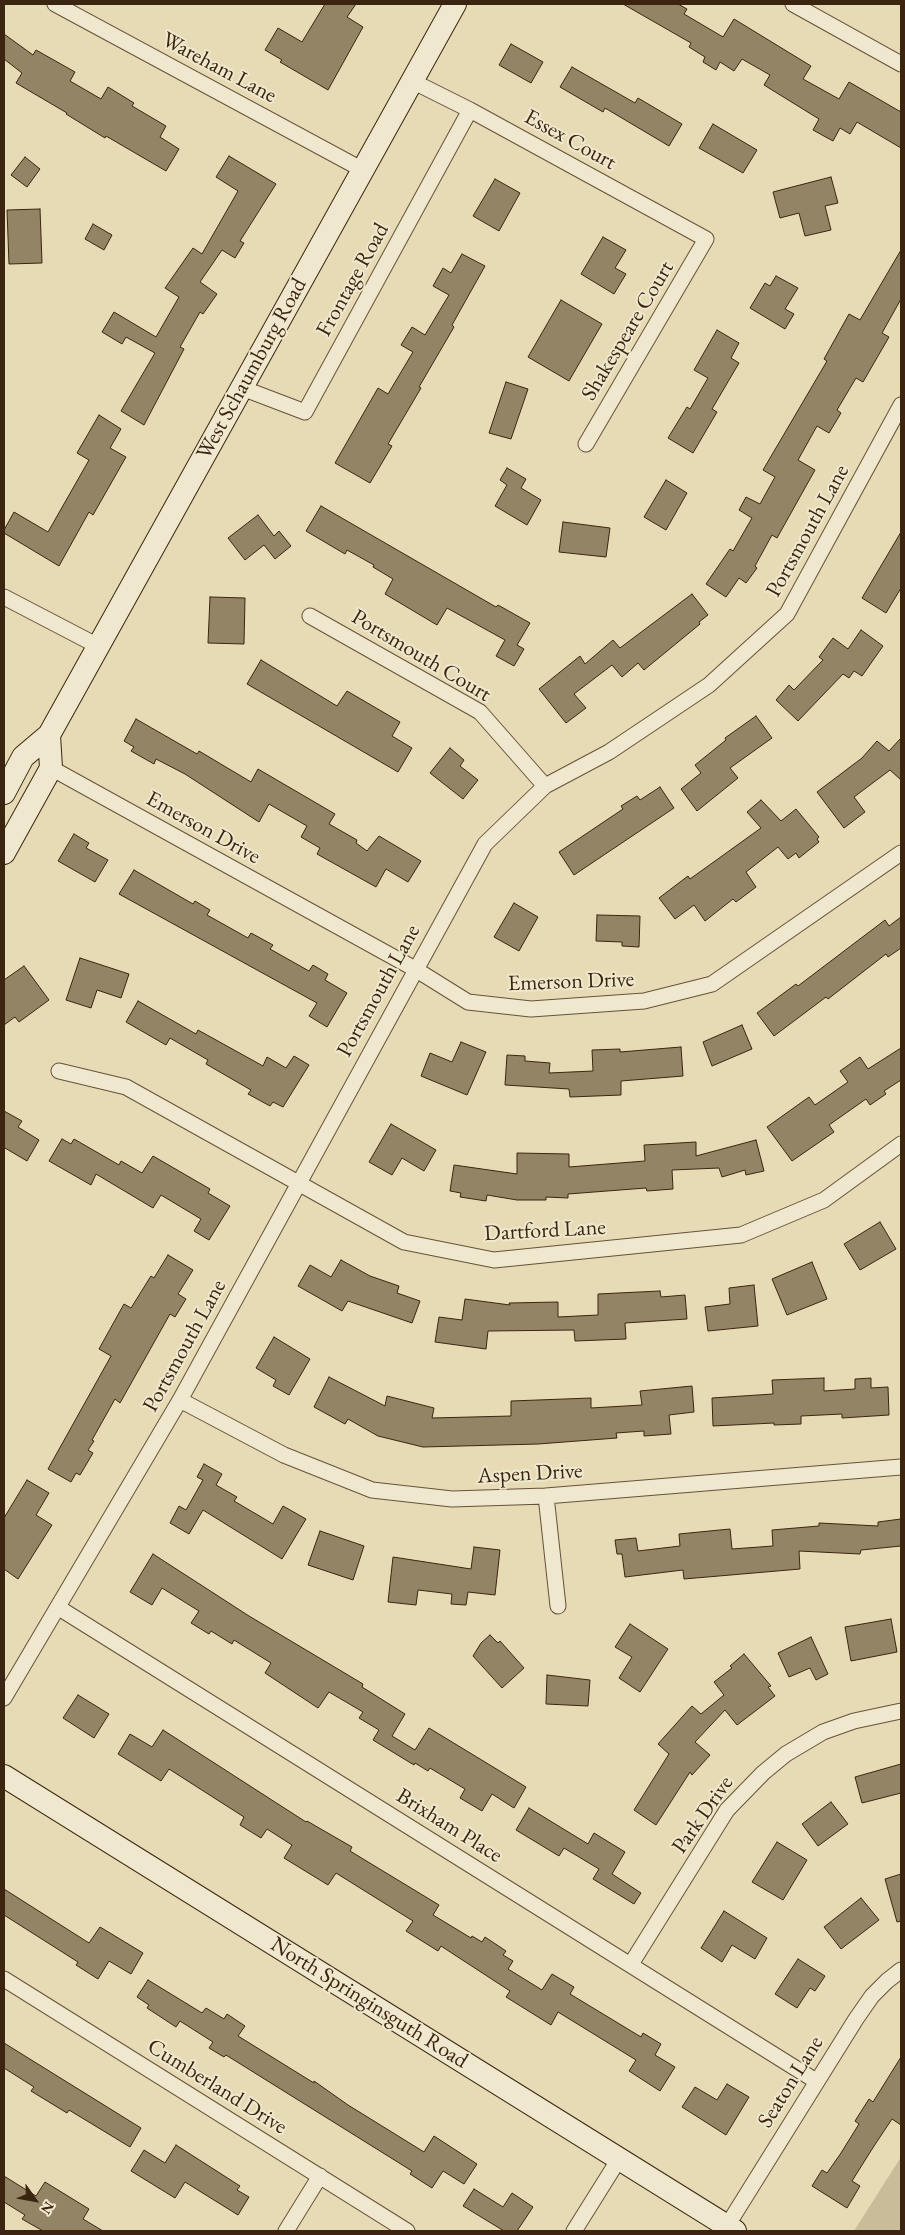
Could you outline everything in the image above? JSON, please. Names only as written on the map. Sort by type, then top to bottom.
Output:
[{"type":"main road","name":"West Schaumburg Road","points":[[4,793],[23,757],[49,735],[455,4]]},
{"type":"main road","points":[[4,853],[51,768],[49,735]]},
{"type":"main road","name":"North Springinsguth Road","points":[[4,1776],[731,2229]]},
{"type":"street","name":"Wareham Lane","points":[[55,4],[363,170]]},
{"type":"street","points":[[793,4],[901,64]]},
{"type":"street","name":"Essex Court","points":[[412,81],[470,110],[706,239]]},
{"type":"street","name":"Frontage Road","points":[[242,388],[305,412],[470,110]]},
{"type":"street","name":"Shakespeare Court","points":[[586,444],[706,239]]},
{"type":"street","name":"Portsmouth Lane","points":[[4,1698],[59,1608],[180,1400],[484,844],[545,786],[609,752],[709,685],[787,614],[901,405]]},
{"type":"street","points":[[4,597],[98,646]]},
{"type":"street","name":"Portsmouth Court","points":[[310,616],[480,712],[545,786]]},
{"type":"street","name":"Emerson Drive","points":[[51,768],[468,1002],[531,1009],[644,1001],[712,984],[901,853]]},
{"type":"street","name":"Dartford Lane","points":[[59,1071],[126,1087],[298,1185],[404,1242],[494,1260],[741,1235],[824,1200],[899,1151]]},
{"type":"street","name":"Aspen Drive","points":[[180,1400],[284,1455],[372,1490],[452,1499],[546,1496],[901,1467]]},
{"type":"street","points":[[546,1496],[558,1606]]},
{"type":"street","name":"Brixham Place","points":[[59,1608],[816,2081]]},
{"type":"street","name":"Park Drive","points":[[631,1964],[727,1810],[762,1773],[786,1754],[823,1732],[854,1721],[901,1711]]},
{"type":"street","name":"Seaton Lane","points":[[731,2229],[816,2081],[872,1996],[886,1980],[901,1970]]},
{"type":"street","name":"Cumberland Drive","points":[[4,1979],[407,2231]]},
{"type":"street","points":[[574,2231],[619,2159]]},
{"type":"street","points":[[286,2231],[320,2176]]},
{"type":"shaded area","points":[[901,2157],[901,2231],[854,2231]]},
{"type":"building","points":[[325,4],[356,4],[347,17],[363,27],[328,90],[280,62],[282,60],[265,50],[278,28],[302,42]]},
{"type":"building","points":[[623,4],[678,4],[687,9],[684,14],[723,37],[734,19],[811,66],[803,79],[839,99],[849,82],[901,112],[901,148],[857,122],[850,134],[840,128],[833,141],[813,130],[819,119],[764,85],[770,75],[742,59],[734,71],[720,62],[716,70],[703,62],[705,57],[689,47],[691,43]]},
{"type":"building","points":[[4,34],[33,55],[36,50],[75,72],[70,81],[101,99],[108,87],[134,103],[132,106],[166,126],[160,137],[179,149],[166,171],[106,136],[105,138],[16,83],[22,73],[4,59]]},
{"type":"building","points":[[511,44],[543,62],[531,83],[499,65]]},
{"type":"building","points":[[572,67],[635,103],[638,98],[682,124],[669,146],[605,108],[603,112],[560,87]]},
{"type":"building","points":[[713,124],[757,150],[743,173],[699,148]]},
{"type":"building","points":[[229,156],[276,184],[240,241],[244,243],[235,258],[222,250],[200,282],[217,294],[203,314],[200,312],[180,347],[184,349],[144,425],[121,411],[155,353],[126,337],[122,344],[102,332],[114,312],[156,337],[179,297],[165,288],[193,248],[202,254],[238,191],[216,177]]},
{"type":"building","points":[[25,157],[40,169],[27,187],[11,175]]},
{"type":"building","points":[[831,177],[838,203],[825,206],[831,230],[805,236],[799,213],[780,218],[773,192]]},
{"type":"building","points":[[495,179],[520,193],[499,231],[473,216]]},
{"type":"building","points":[[40,209],[42,263],[9,264],[7,210]]},
{"type":"building","points":[[93,224],[112,235],[104,250],[85,239]]},
{"type":"building","points":[[603,237],[626,250],[615,268],[626,274],[614,294],[581,274]]},
{"type":"building","points":[[901,250],[901,299],[882,333],[889,337],[863,382],[856,378],[837,410],[841,413],[829,433],[817,426],[798,460],[815,470],[777,538],[772,535],[755,566],[757,568],[746,583],[739,578],[726,597],[706,584],[730,549],[733,551],[752,518],[739,510],[746,497],[760,504],[775,477],[763,470],[827,361],[824,359],[849,314],[860,320]]},
{"type":"building","points":[[462,254],[485,266],[452,325],[454,327],[419,387],[421,388],[388,444],[392,446],[370,483],[335,463],[378,388],[388,394],[413,352],[401,345],[412,327],[425,335],[449,295],[433,286],[443,268],[451,273]]},
{"type":"building","points":[[776,276],[798,288],[785,309],[794,314],[785,329],[750,308],[765,283],[770,286]]},
{"type":"building","points":[[561,300],[602,324],[569,381],[528,357]]},
{"type":"building","points":[[717,330],[739,343],[731,358],[739,363],[712,409],[717,412],[693,453],[668,438],[687,407],[690,409],[708,378],[694,370]]},
{"type":"building","points":[[506,382],[528,389],[511,439],[489,433]]},
{"type":"building","points":[[99,415],[121,429],[110,448],[126,457],[93,515],[89,512],[59,566],[4,533],[4,530],[14,512],[48,532],[89,460],[77,453]]},
{"type":"building","points":[[507,468],[526,479],[521,488],[541,500],[527,525],[495,506],[507,485],[500,480]]},
{"type":"building","points":[[666,480],[687,493],[666,530],[644,517]]},
{"type":"building","points":[[321,506],[496,607],[498,605],[530,623],[517,645],[524,649],[514,666],[496,656],[505,640],[447,608],[437,625],[385,594],[393,579],[373,567],[374,565],[347,550],[345,554],[306,531]]},
{"type":"building","points":[[258,515],[274,536],[279,531],[291,546],[275,559],[264,545],[245,560],[228,538]]},
{"type":"building","points":[[563,522],[610,528],[606,557],[559,552]]},
{"type":"building","points":[[901,532],[901,588],[886,613],[862,598]]},
{"type":"building","points":[[692,594],[708,615],[699,622],[700,624],[644,670],[638,663],[622,677],[612,665],[574,694],[586,708],[566,723],[539,689],[580,656],[585,664],[613,640],[620,648]]},
{"type":"building","points":[[210,597],[245,598],[244,644],[208,643]]},
{"type":"building","points":[[861,630],[883,646],[862,676],[854,671],[849,678],[843,674],[798,721],[776,700],[789,685],[794,690],[823,660],[819,657],[833,638],[848,649]]},
{"type":"building","points":[[261,660],[337,706],[347,691],[400,722],[392,736],[412,748],[398,772],[247,684]]},
{"type":"building","points":[[756,716],[772,738],[730,768],[738,778],[697,811],[681,789],[701,773],[695,765],[726,740],[725,738]]},
{"type":"building","points":[[136,719],[197,754],[199,751],[251,782],[258,769],[335,814],[329,824],[357,840],[356,843],[367,851],[379,836],[421,861],[408,882],[386,869],[376,887],[317,854],[320,848],[301,837],[307,826],[269,804],[259,822],[185,774],[156,759],[154,764],[131,751],[134,747],[124,741]]},
{"type":"building","points":[[901,738],[901,780],[890,770],[854,797],[865,812],[844,828],[817,792],[862,758],[877,741],[889,751]]},
{"type":"building","points":[[450,748],[464,760],[460,766],[478,780],[463,799],[430,773]]},
{"type":"building","points":[[660,787],[674,808],[574,875],[559,852],[623,809],[621,806],[637,796],[640,800]]},
{"type":"building","points":[[761,800],[781,821],[796,809],[819,837],[817,839],[819,842],[799,858],[796,853],[788,859],[778,847],[746,872],[756,887],[736,902],[733,899],[705,921],[694,905],[675,919],[659,898],[688,876],[690,879],[761,828],[747,812]]},
{"type":"building","points":[[74,834],[89,843],[86,848],[108,860],[95,882],[58,861]]},
{"type":"building","points":[[134,870],[193,904],[195,901],[210,910],[207,915],[248,938],[251,933],[273,945],[270,949],[309,971],[313,965],[328,974],[325,980],[347,993],[327,1027],[309,1016],[317,1003],[119,894]]},
{"type":"building","points":[[514,903],[538,917],[519,951],[494,937]]},
{"type":"building","points":[[597,915],[640,916],[639,947],[622,946],[622,942],[596,941]]},
{"type":"building","points":[[901,917],[901,948],[888,957],[886,954],[828,999],[826,997],[774,1036],[757,1013],[796,984],[798,986],[885,920],[889,926]]},
{"type":"building","points":[[80,958],[129,974],[121,998],[97,990],[91,1008],[66,1000]]},
{"type":"building","points":[[24,966],[49,1000],[19,1022],[15,1017],[4,1025],[4,980]]},
{"type":"building","points":[[138,1001],[196,1034],[198,1030],[263,1066],[267,1057],[286,1068],[294,1056],[309,1065],[283,1107],[273,1102],[270,1106],[248,1094],[251,1090],[206,1064],[208,1060],[170,1038],[166,1045],[126,1022]]},
{"type":"building","points":[[742,1025],[752,1049],[712,1066],[703,1042]]},
{"type":"building","points":[[461,1042],[486,1052],[467,1095],[421,1076],[430,1053],[452,1062]]},
{"type":"building","points":[[681,1047],[683,1076],[621,1081],[621,1095],[570,1097],[569,1089],[505,1085],[507,1055],[525,1056],[525,1061],[550,1063],[549,1073],[593,1071],[592,1050],[620,1049],[620,1052]]},
{"type":"building","points":[[901,1048],[901,1080],[884,1091],[886,1094],[870,1105],[866,1099],[829,1125],[834,1132],[792,1161],[767,1127],[809,1097],[815,1105],[848,1082],[840,1071],[860,1057],[868,1069]]},
{"type":"building","points":[[4,1111],[22,1121],[18,1127],[39,1140],[27,1161],[5,1148],[4,1150]]},
{"type":"building","points":[[391,1124],[436,1150],[424,1171],[402,1158],[392,1175],[369,1162]]},
{"type":"building","points":[[62,1139],[71,1144],[74,1139],[119,1165],[121,1161],[142,1173],[153,1156],[210,1189],[208,1193],[230,1206],[209,1240],[194,1231],[201,1219],[161,1195],[153,1208],[96,1174],[91,1185],[49,1161]]},
{"type":"building","points":[[756,1140],[764,1171],[746,1175],[745,1170],[722,1177],[719,1168],[672,1170],[673,1189],[647,1191],[646,1188],[568,1194],[568,1198],[546,1197],[546,1200],[517,1200],[487,1195],[486,1201],[460,1197],[461,1193],[450,1191],[454,1165],[517,1174],[517,1153],[569,1154],[569,1167],[645,1161],[644,1145],[696,1142],[696,1156]]},
{"type":"building","points":[[880,1222],[896,1249],[860,1270],[844,1244]]},
{"type":"building","points":[[168,1255],[193,1270],[178,1294],[186,1299],[175,1317],[170,1314],[120,1403],[115,1399],[92,1440],[94,1441],[88,1450],[93,1453],[80,1475],[76,1473],[71,1482],[48,1469],[111,1356],[99,1349],[124,1304],[131,1308],[151,1276],[154,1278]]},
{"type":"building","points":[[341,1260],[370,1276],[399,1286],[397,1293],[420,1301],[412,1323],[348,1301],[342,1311],[298,1286],[310,1265],[331,1277]]},
{"type":"building","points":[[812,1262],[827,1299],[787,1315],[772,1279]]},
{"type":"building","points":[[754,1285],[758,1326],[708,1331],[705,1307],[730,1304],[729,1288]]},
{"type":"building","points":[[660,1291],[661,1297],[685,1295],[687,1319],[625,1323],[626,1339],[575,1341],[574,1330],[488,1331],[486,1349],[435,1342],[439,1317],[462,1320],[465,1299],[510,1305],[509,1303],[558,1302],[558,1317],[598,1315],[598,1294]]},
{"type":"building","points":[[274,1337],[310,1359],[289,1395],[273,1386],[276,1380],[256,1368]]},
{"type":"building","points":[[329,1377],[385,1406],[387,1396],[434,1408],[432,1418],[511,1416],[511,1401],[591,1398],[591,1408],[642,1405],[640,1391],[692,1386],[694,1412],[669,1415],[671,1434],[644,1436],[644,1431],[616,1433],[617,1438],[538,1444],[423,1447],[378,1436],[348,1419],[345,1424],[314,1407]]},
{"type":"building","points":[[824,1378],[824,1391],[855,1389],[855,1379],[871,1378],[871,1388],[888,1387],[889,1415],[842,1418],[842,1414],[801,1416],[801,1424],[774,1425],[774,1423],[713,1426],[712,1398],[773,1394],[772,1380]]},
{"type":"building","points":[[204,1464],[222,1474],[216,1485],[237,1497],[234,1501],[273,1524],[283,1506],[306,1519],[282,1559],[203,1510],[189,1534],[170,1523],[179,1506],[186,1510],[203,1480],[197,1477]]},
{"type":"building","points":[[27,1480],[49,1493],[36,1515],[52,1525],[18,1579],[4,1569],[4,1518]]},
{"type":"building","points":[[901,1519],[901,1546],[861,1550],[860,1554],[799,1551],[800,1569],[684,1579],[683,1570],[625,1577],[622,1554],[617,1554],[615,1540],[636,1538],[638,1551],[680,1546],[679,1534],[730,1529],[732,1549],[773,1546],[772,1530],[819,1526],[819,1523],[878,1526],[878,1522]]},
{"type":"building","points":[[320,1531],[364,1546],[353,1580],[308,1565]]},
{"type":"building","points":[[474,1547],[500,1550],[495,1595],[468,1592],[466,1605],[451,1604],[452,1594],[418,1590],[416,1605],[388,1602],[393,1557],[471,1569]]},
{"type":"building","points":[[153,1554],[249,1616],[363,1684],[362,1687],[405,1714],[392,1736],[415,1750],[429,1728],[526,1787],[514,1808],[492,1794],[482,1811],[460,1798],[465,1789],[430,1768],[428,1771],[415,1763],[414,1765],[373,1740],[379,1730],[359,1718],[363,1712],[329,1692],[318,1708],[265,1673],[271,1663],[234,1640],[232,1644],[211,1631],[209,1634],[191,1623],[199,1611],[162,1588],[152,1605],[130,1592]]},
{"type":"building","points":[[891,1619],[897,1652],[851,1661],[845,1627]]},
{"type":"building","points":[[630,1624],[668,1649],[640,1692],[619,1678],[632,1657],[615,1647]]},
{"type":"building","points":[[490,1635],[498,1643],[500,1641],[524,1668],[502,1688],[473,1656],[481,1643]]},
{"type":"building","points":[[811,1637],[828,1674],[816,1680],[810,1668],[789,1677],[778,1653]]},
{"type":"building","points":[[744,1654],[771,1686],[768,1687],[775,1696],[737,1725],[725,1710],[695,1742],[710,1755],[692,1775],[690,1772],[656,1825],[634,1810],[669,1754],[658,1744],[692,1706],[701,1714],[724,1695],[714,1682],[732,1668],[730,1666]]},
{"type":"building","points":[[547,1675],[590,1680],[588,1706],[546,1704]]},
{"type":"building","points":[[78,1695],[109,1714],[94,1738],[63,1718]]},
{"type":"building","points":[[163,1730],[306,1822],[352,1847],[350,1851],[439,1905],[433,1915],[471,1938],[472,1936],[482,1942],[485,1937],[506,1951],[503,1955],[513,1961],[508,1969],[542,1990],[552,1974],[574,1987],[570,1994],[641,2037],[643,2033],[661,2044],[655,2055],[675,2067],[660,2091],[629,2071],[636,2060],[558,2012],[551,2025],[506,1997],[510,1991],[441,1946],[438,1951],[406,1931],[413,1921],[336,1873],[328,1885],[284,1858],[292,1845],[267,1829],[261,1838],[240,1825],[244,1817],[169,1769],[161,1781],[118,1754],[130,1734],[152,1747]]},
{"type":"building","points":[[901,1764],[901,1793],[862,1803],[855,1777]]},
{"type":"building","points":[[831,1802],[848,1824],[818,1846],[802,1824]]},
{"type":"building","points":[[529,1808],[588,1844],[594,1833],[625,1852],[612,1874],[641,1893],[634,1904],[593,1879],[599,1869],[564,1848],[559,1856],[516,1830]]},
{"type":"building","points":[[777,1842],[807,1860],[783,1900],[752,1882]]},
{"type":"building","points":[[901,1874],[901,1921],[897,1922],[885,1879]]},
{"type":"building","points":[[4,1889],[89,1943],[100,1927],[143,1953],[131,1974],[109,1961],[98,1979],[76,1965],[78,1962],[4,1915]]},
{"type":"building","points":[[861,1898],[879,1920],[841,1949],[824,1927]]},
{"type":"building","points":[[724,1911],[767,1938],[755,1959],[732,1945],[722,1962],[701,1948]]},
{"type":"building","points":[[798,1959],[825,1976],[815,1991],[810,1988],[797,2008],[775,1994]]},
{"type":"building","points":[[148,1980],[202,2013],[206,2008],[224,2019],[227,2014],[245,2026],[238,2036],[314,2083],[314,2081],[348,2105],[424,2152],[434,2136],[477,2164],[464,2184],[443,2171],[432,2188],[410,2174],[412,2171],[226,2055],[224,2057],[209,2048],[213,2042],[180,2021],[176,2027],[147,2008],[149,2005],[137,1997]]},
{"type":"building","points":[[4,2043],[141,2128],[130,2147],[69,2110],[67,2113],[31,2091],[34,2087],[4,2068]]},
{"type":"building","points":[[901,2057],[901,2125],[892,2119],[874,2146],[852,2181],[860,2186],[847,2208],[812,2186],[822,2170],[827,2173],[841,2153],[859,2124],[855,2121],[869,2099],[873,2102]]},
{"type":"building","points":[[727,2084],[749,2097],[726,2135],[682,2107],[695,2087],[717,2100]]},
{"type":"building","points":[[176,2145],[240,2186],[237,2190],[249,2197],[238,2215],[185,2182],[175,2198],[131,2171],[144,2150],[165,2163]]},
{"type":"building","points":[[4,2176],[36,2196],[45,2182],[89,2209],[83,2219],[103,2231],[43,2231],[22,2219],[25,2215],[4,2202]]},
{"type":"building","points":[[474,2189],[503,2207],[512,2193],[533,2207],[517,2231],[504,2231],[463,2206]]}]
